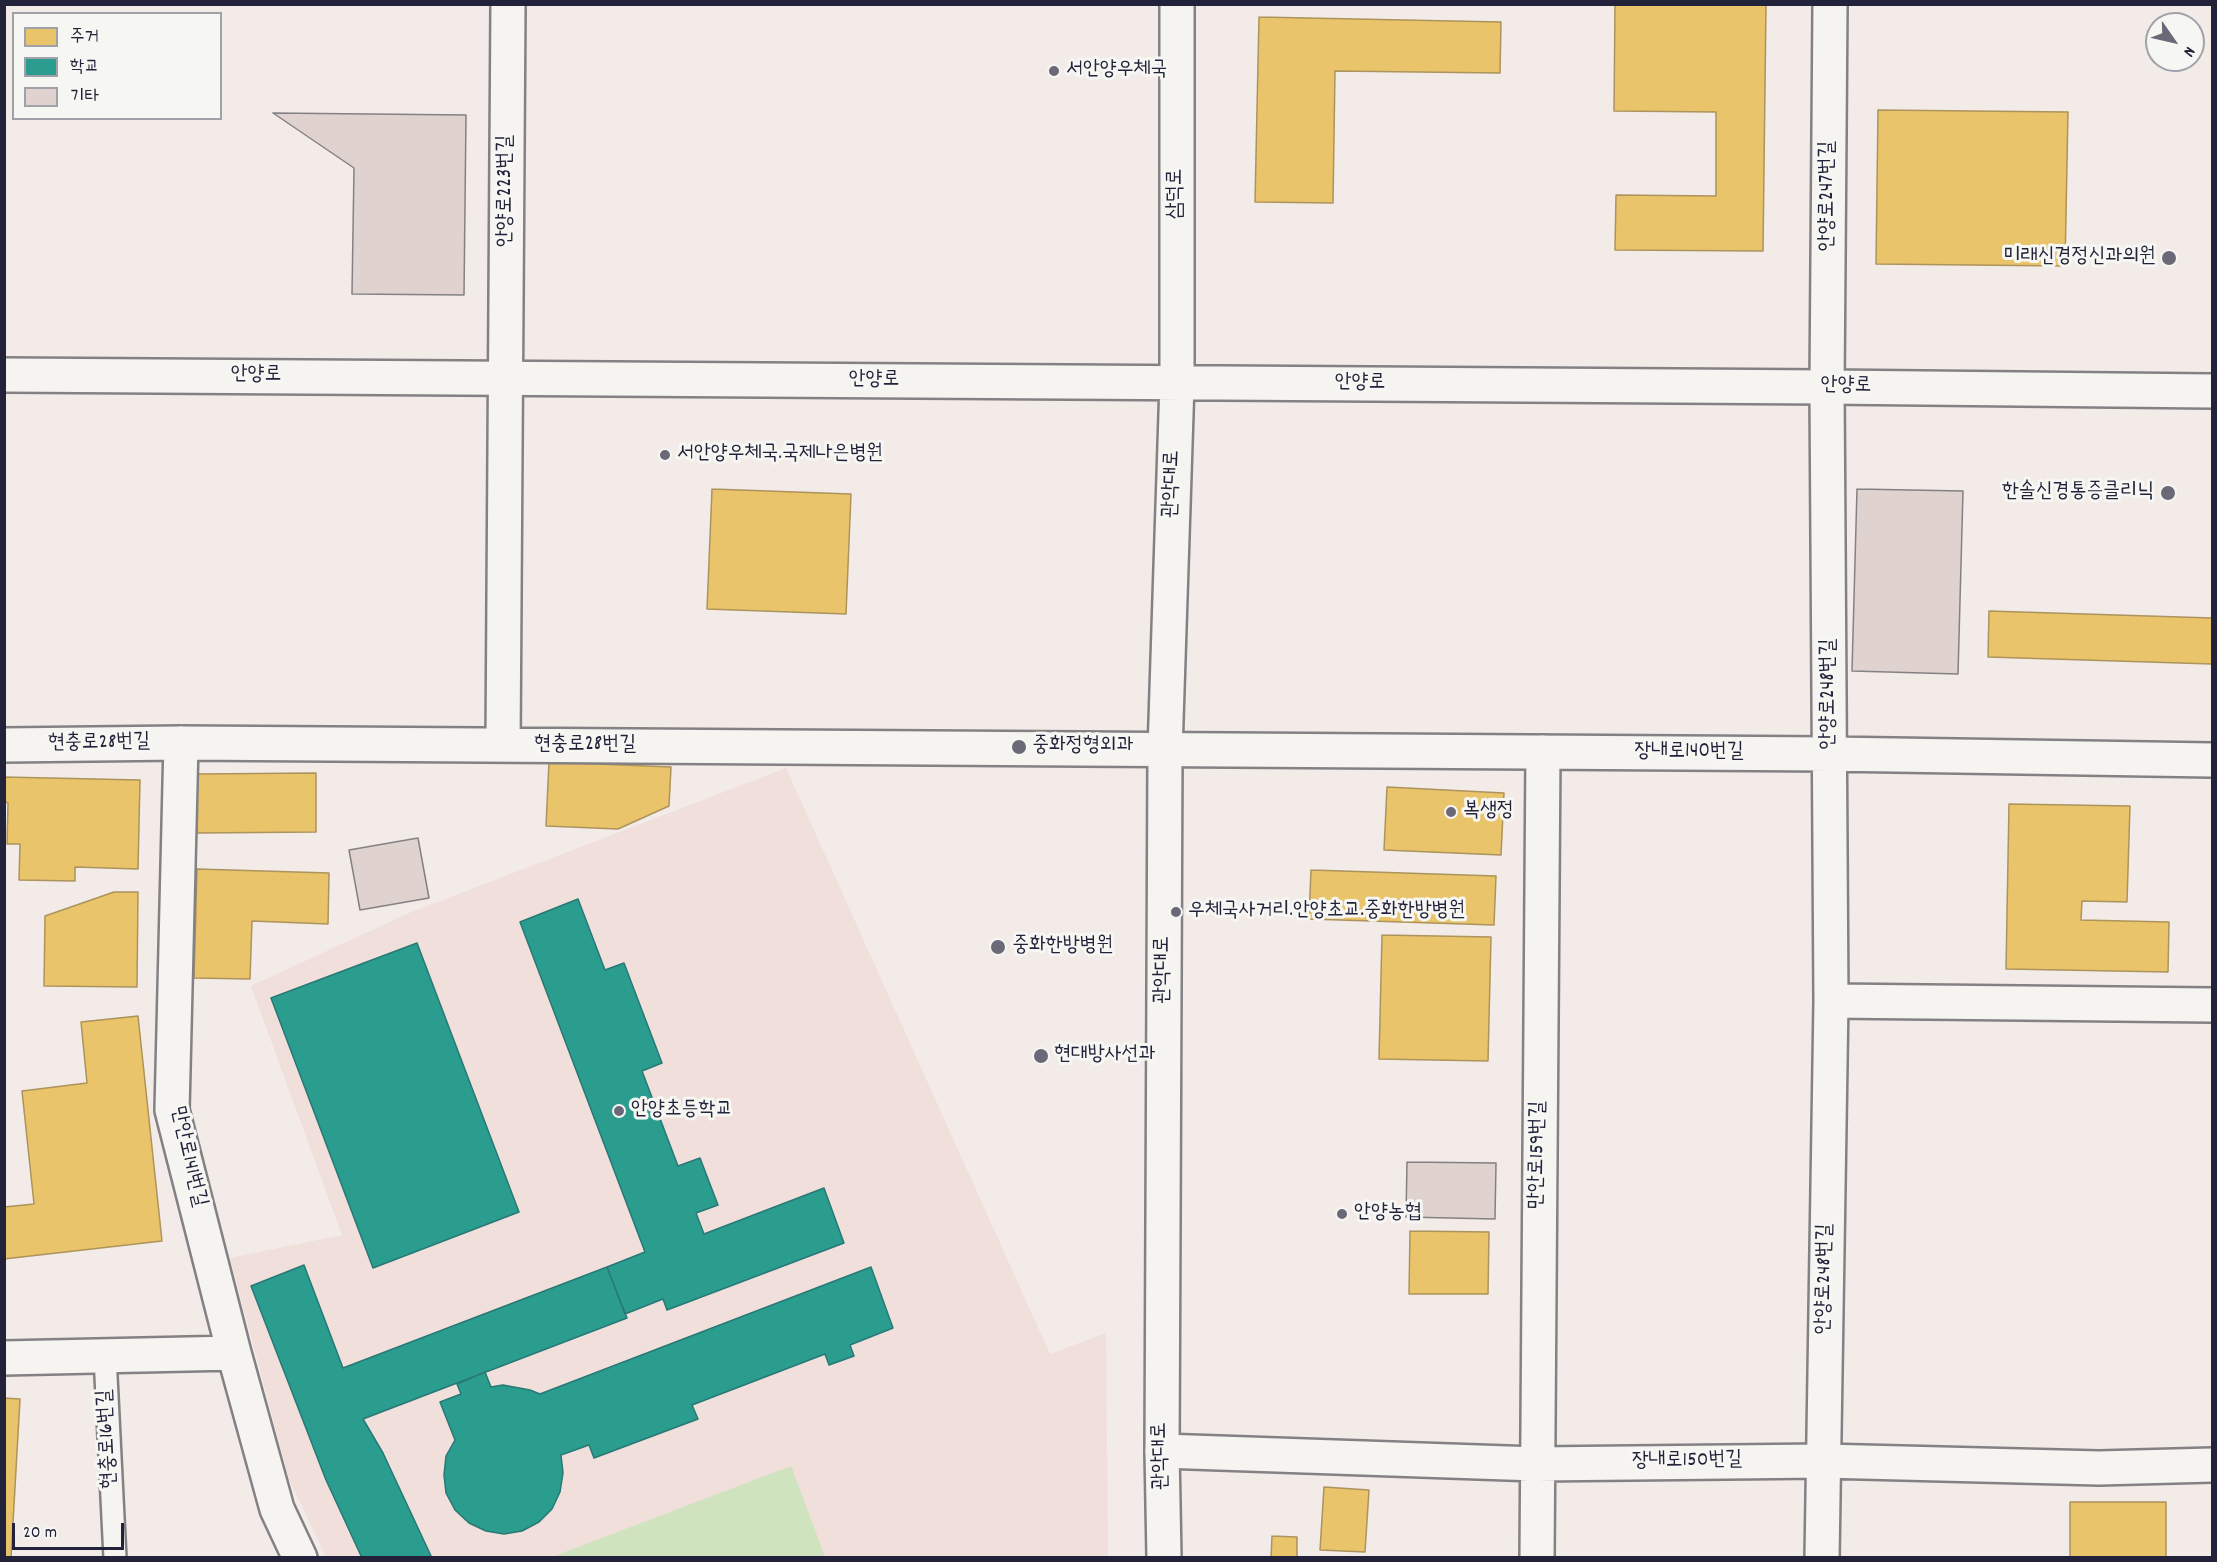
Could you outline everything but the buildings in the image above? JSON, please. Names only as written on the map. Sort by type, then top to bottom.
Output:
[{"type":"street","name":"안양로223번길","points":[[507,377],[508,4]]},
{"type":"street","name":"삼덕로","points":[[1177,4],[1177,383]]},
{"type":"street","name":"안양로247번길","points":[[1827,387],[1830,4]]},
{"type":"street","name":"안양로","points":[[4,375],[2212,391]]},
{"type":"street","points":[[503,745],[507,377]]},
{"type":"street","name":"관악대로","points":[[1164,1557],[1162,1451],[1165,751],[1177,383]]},
{"type":"street","name":"안양로248번길","points":[[1822,1557],[1831,1001],[1827,387]]},
{"type":"street","name":"현충로28번길","points":[[4,745],[181,742],[1165,751]]},
{"type":"street","name":"만안로141번길","points":[[181,742],[172,1110],[234,1353],[277,1509],[300,1557]]},
{"type":"street","name":"장내로140번길","points":[[1165,751],[1830,754],[2212,760]]},
{"type":"street","name":"만안로159번길","points":[[1537,1557],[1543,753]]},
{"type":"street","points":[[1831,1001],[2212,1005]]},
{"type":"street","points":[[4,1358],[234,1353]]},
{"type":"street","name":"장내로150번길","points":[[1162,1451],[1536,1464],[1823,1461],[2099,1468],[2212,1465]]},
{"type":"lane","name":"현충로16번길","points":[[105,1356],[115,1557]]},
{"type":"shaded area","name":"안양초등학교","points":[[786,768],[1050,1354],[1106,1333],[1108,1557],[326,1557],[289,1479],[230,1258],[342,1235],[251,986],[409,913]]},
{"type":"green space","points":[[791,1466],[825,1557],[552,1557]]},
{"type":"place","name":"서안양우체국","points":[[1054,71]]},
{"type":"place","name":"미래신경정신과의원","points":[[2169,258]]},
{"type":"place","name":"서안양우체국.국제나은병원","points":[[665,455]]},
{"type":"place","name":"한솔신경통증클리닉","points":[[2168,493]]},
{"type":"place","name":"중화정형외과","points":[[1019,747]]},
{"type":"place","name":"복생정","points":[[1451,812]]},
{"type":"place","name":"우체국사거리.안양초교.중화한방병원","points":[[1176,912]]},
{"type":"place","name":"중화한방병원","points":[[998,947]]},
{"type":"place","name":"현대방사선과","points":[[1041,1056]]},
{"type":"place","name":"안양초등학교","points":[[619,1111]]},
{"type":"place","name":"안양농협","points":[[1342,1214]]}]
